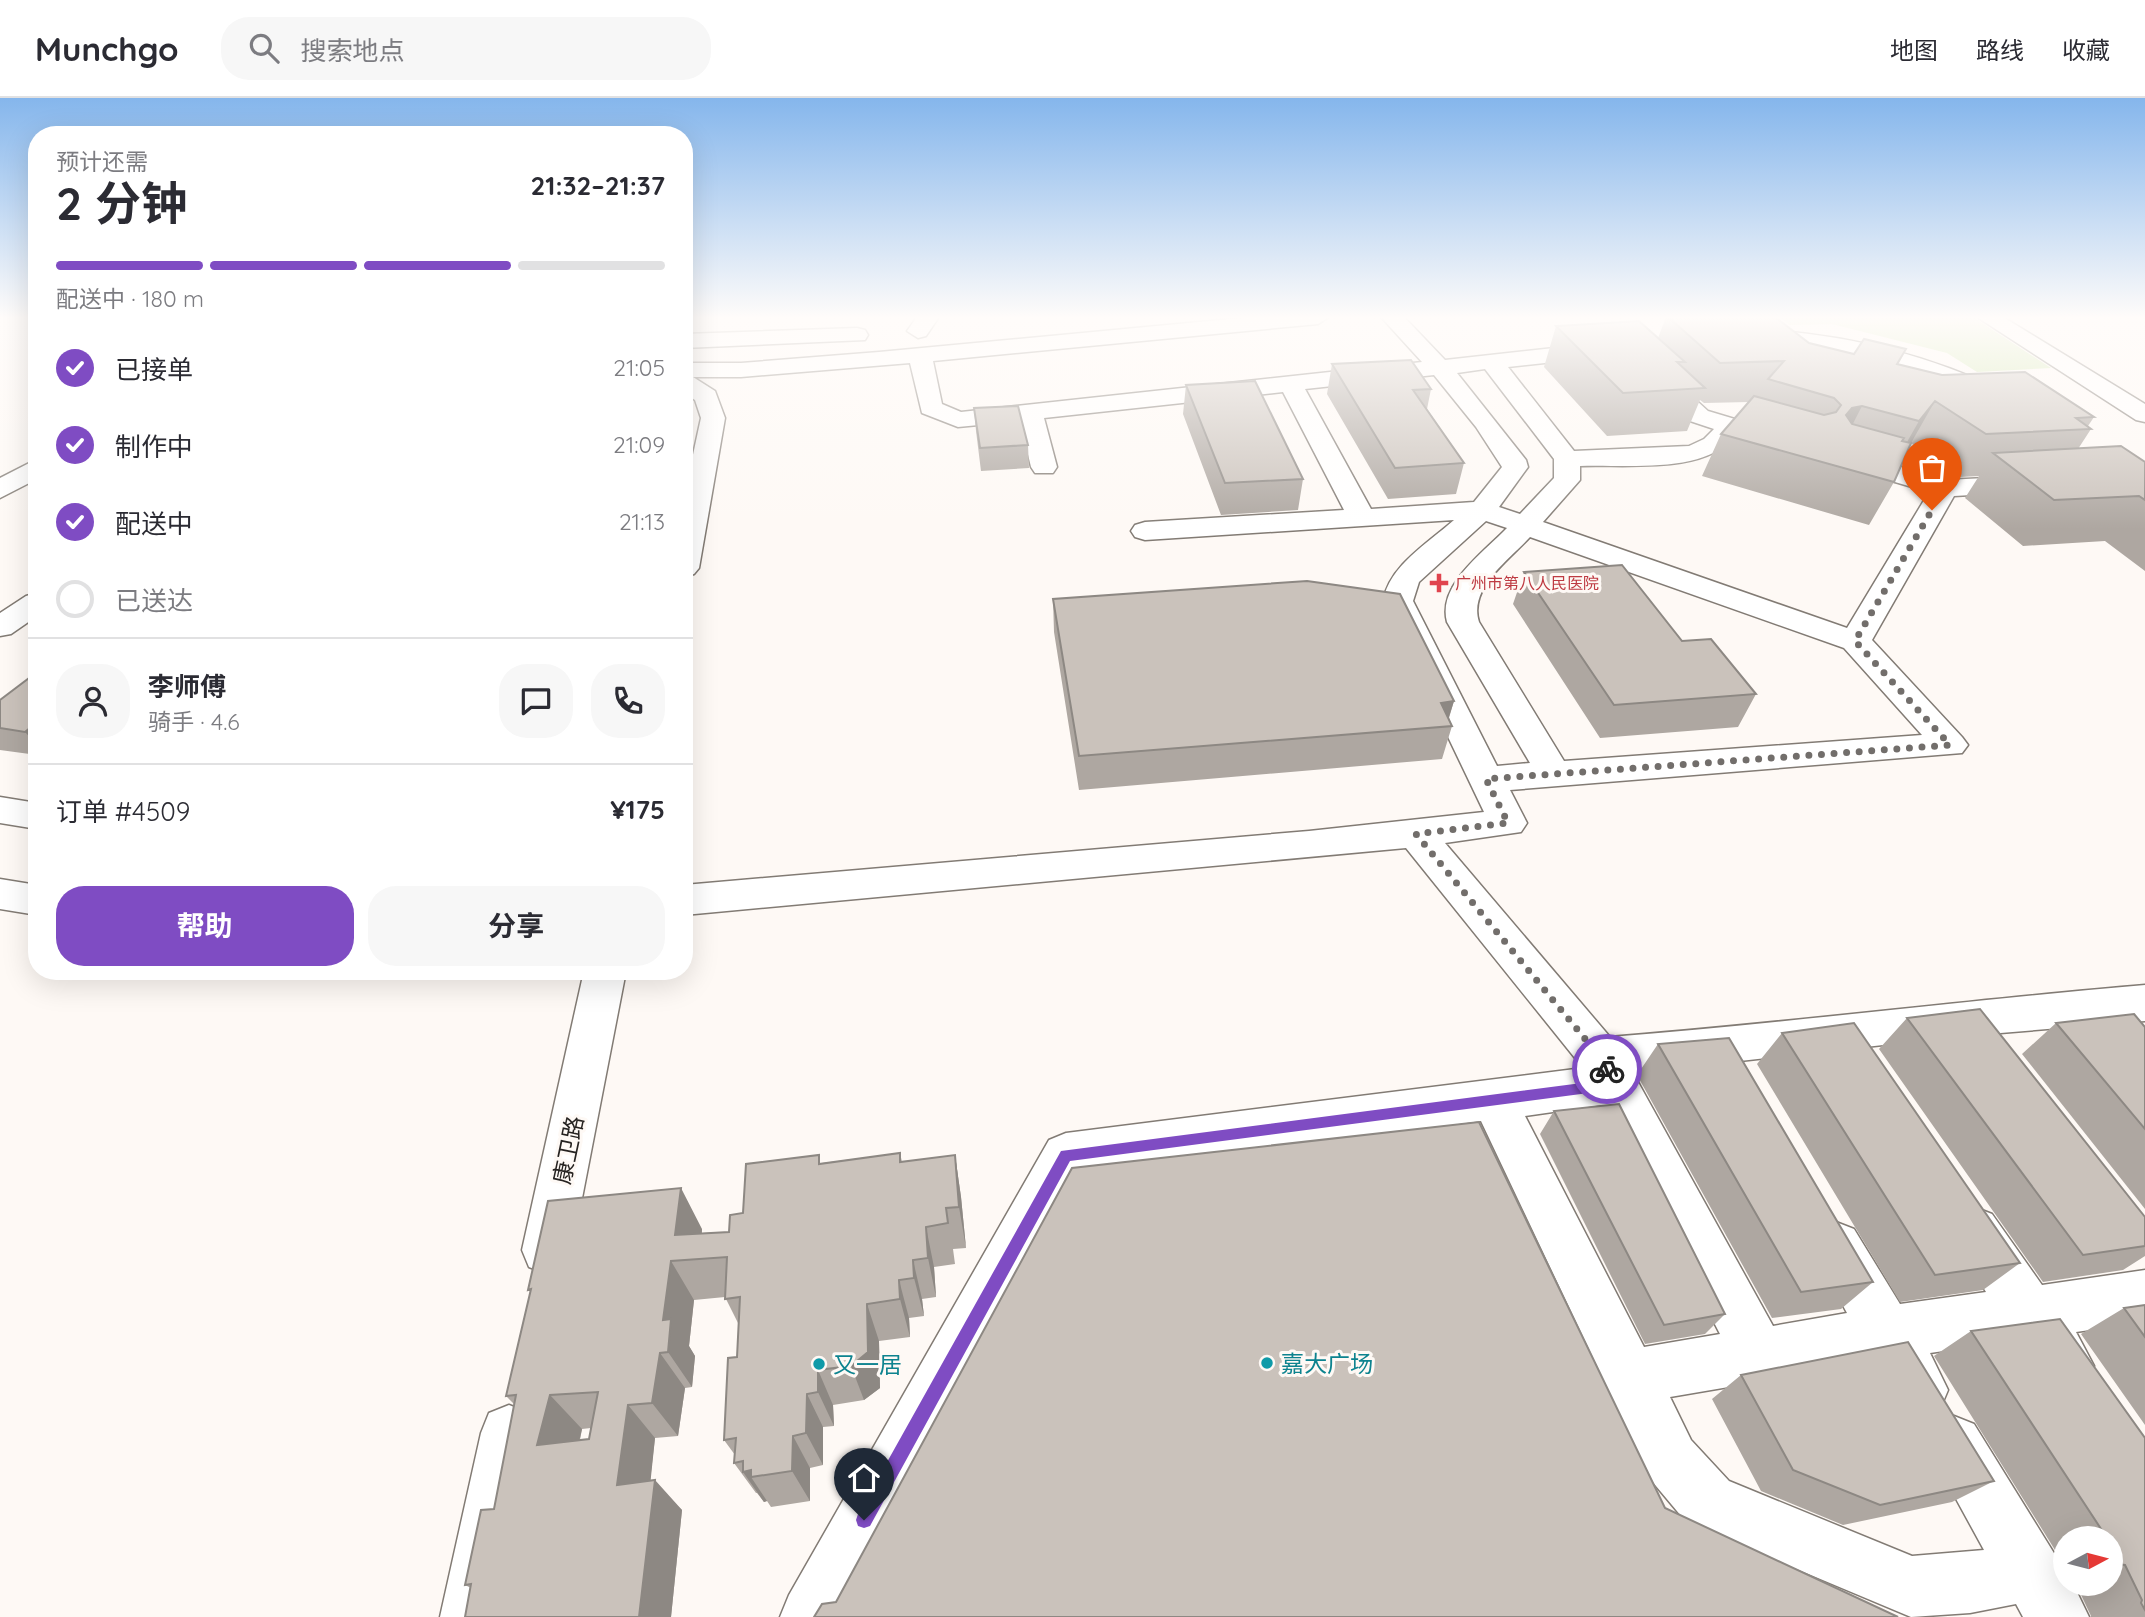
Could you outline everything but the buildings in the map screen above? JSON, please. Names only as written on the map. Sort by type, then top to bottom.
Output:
[{"type":"street","points":[[693,388],[706,396],[713,418]]},
{"type":"street","points":[[693,521],[713,418],[723,403],[742,388]]},
{"type":"street","points":[[927,388],[931,408],[958,420],[1246,388]]},
{"type":"street","points":[[1293,388],[1361,516]]},
{"type":"street","points":[[693,899],[1416,834],[1508,823],[1398,601],[1400,589],[1407,577],[1482,510],[1515,467],[1460,388]]},
{"type":"street","points":[[1511,388],[1567,459],[1570,470],[1567,480],[1466,589],[1459,608],[1463,622],[1554,775]]},
{"type":"street","points":[[1669,388],[1699,416],[1804,447]]},
{"type":"street","points":[[1979,388],[2014,408]]},
{"type":"street","points":[[2101,388],[2145,415]]},
{"type":"street","points":[[1471,401],[1519,398]]},
{"type":"street","points":[[2081,403],[2121,400]]},
{"type":"street","points":[[1030,412],[1044,467]]},
{"type":"street","points":[[1488,425],[1538,422]]},
{"type":"street","points":[[1567,459],[1691,454],[1707,450],[1719,442],[1729,425]]},
{"type":"street","points":[[1840,458],[1945,488],[2051,483]]},
{"type":"street","points":[[0,476],[28,459]]},
{"type":"street","points":[[0,490],[28,473]]},
{"type":"street","points":[[1855,641],[1945,488]]},
{"type":"street","points":[[1145,531],[1482,510],[1855,641],[1950,745],[1486,779]]},
{"type":"street","points":[[0,627],[28,607]]},
{"type":"street","points":[[0,810],[28,815]]},
{"type":"street","points":[[1416,834],[1607,1071],[1760,1356]]},
{"type":"street","points":[[0,894],[28,899]]},
{"type":"street","name":"康卫路","points":[[538,1294],[603,980]]},
{"type":"street","points":[[811,1617],[1066,1155],[1493,1098],[1720,1047],[1964,1018],[2145,1003]]},
{"type":"street","points":[[2096,1009],[2129,1046]]},
{"type":"street","points":[[1964,1018],[1997,1061]]},
{"type":"street","points":[[1839,1032],[1870,1077]]},
{"type":"street","points":[[1720,1047],[1748,1095]]},
{"type":"street","points":[[1493,1098],[1671,1460],[1708,1502],[1912,1587],[1970,1583],[2031,1571]]},
{"type":"street","points":[[1946,1190],[2091,1402]]},
{"type":"street","points":[[1810,1202],[2058,1617]]},
{"type":"street","points":[[1630,1377],[1886,1333],[2145,1296]]},
{"type":"street","points":[[471,1617],[519,1388]]},
{"type":"way so far","points":[[1607,1069],[1600,1057],[1416,834],[1508,823],[1486,779],[1950,745],[1855,641],[1932,510]]},
{"type":"place","name":"广州市第八人民医院","points":[[1439,583]]},
{"type":"place","name":"嘉大广场","points":[[1267,1363]]},
{"type":"place","name":"又一居","points":[[819,1364]]},
{"type":"route","points":[[864,1520],[1066,1155],[1615,1084],[1607,1069]]}]
